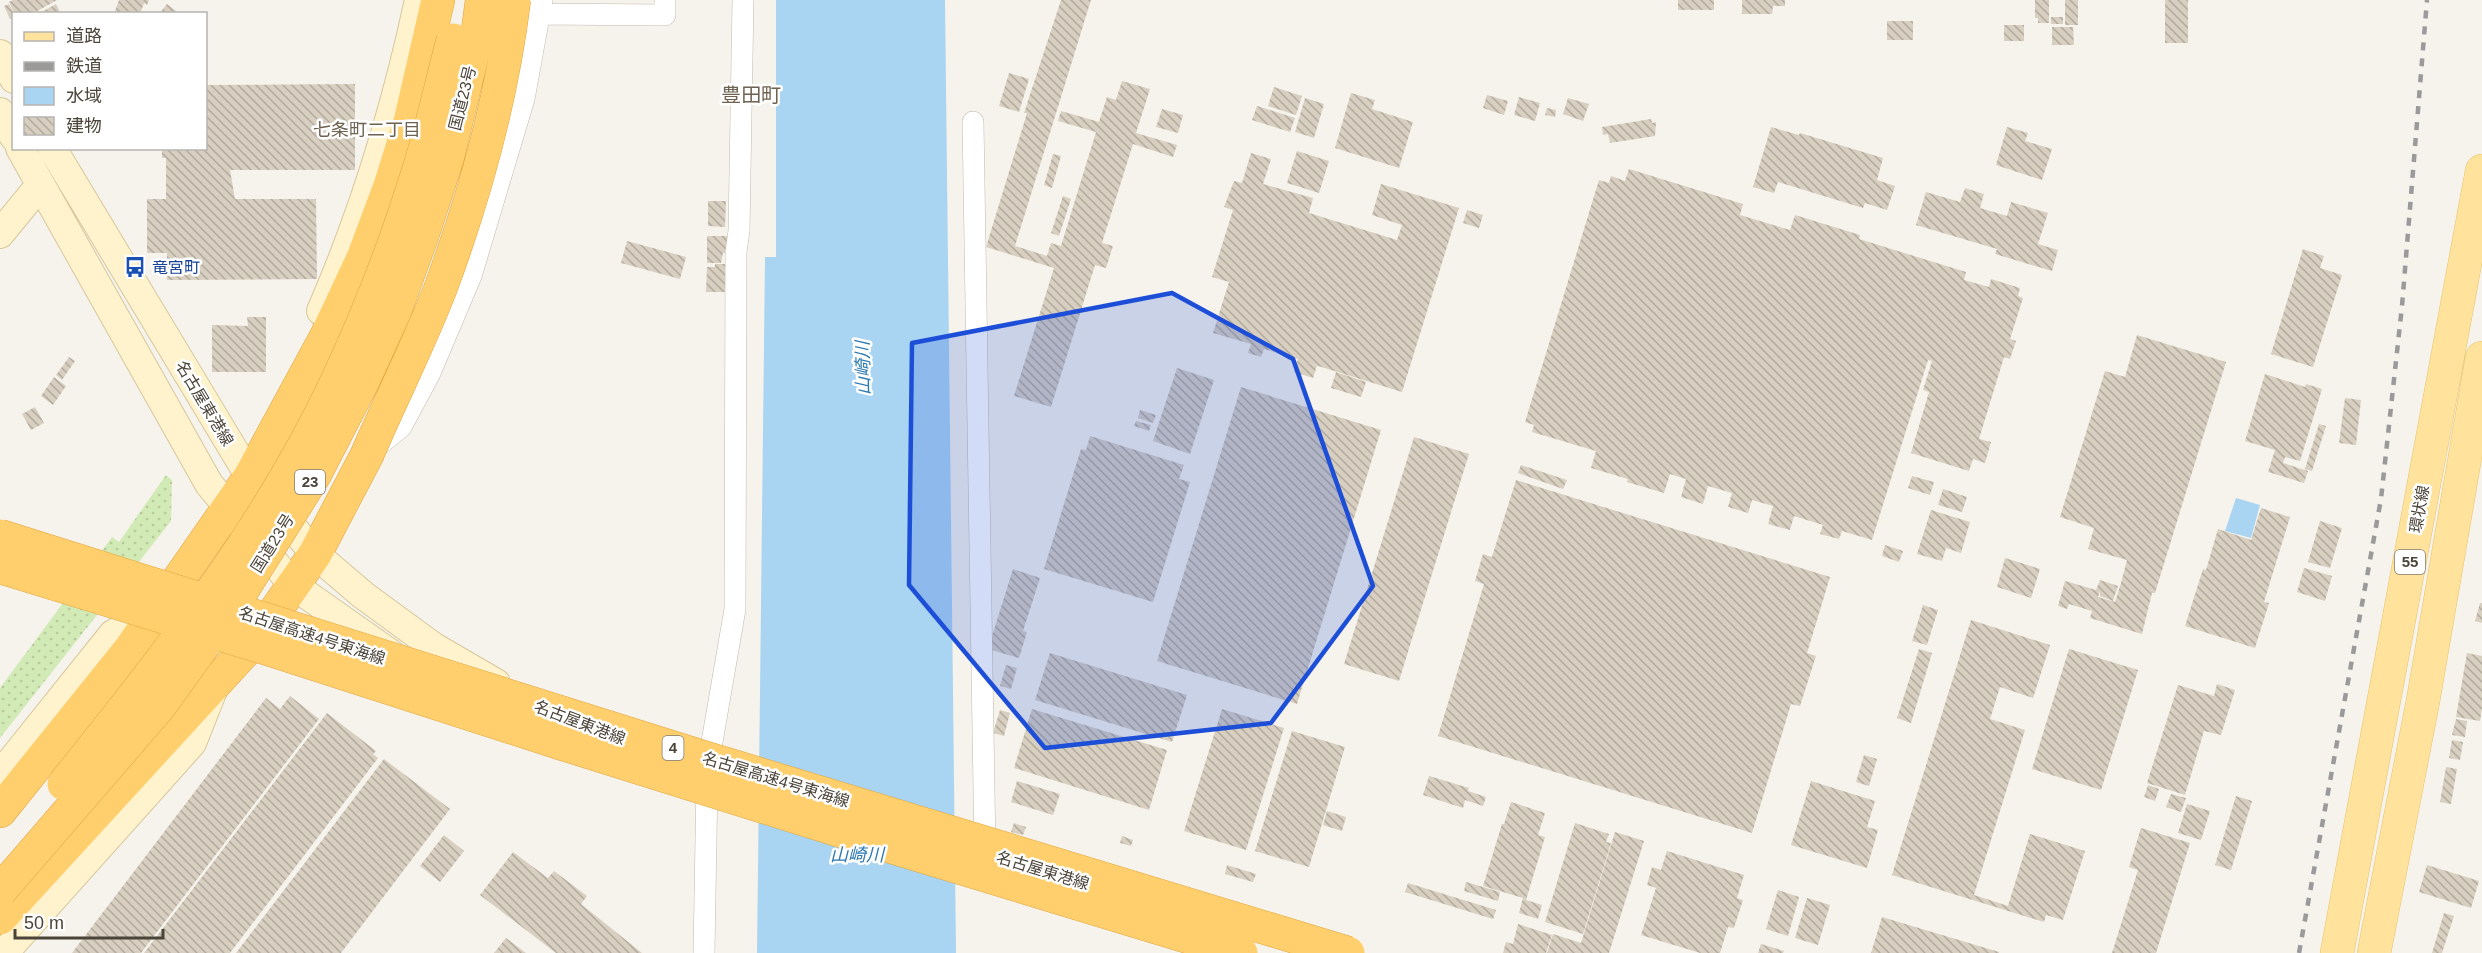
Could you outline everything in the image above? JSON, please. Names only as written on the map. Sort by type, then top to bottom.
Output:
[{"type":"highway","points":[[0,811],[131,648],[250,477],[327,335],[363,258],[390,186],[410,122],[438,0]]},
{"type":"highway","name":"国道23号","points":[[0,858],[54,797],[121,714],[219,584],[288,471],[335,385],[397,237],[419,170],[455,31],[459,0]]},
{"type":"highway","name":"国道23号","points":[[0,891],[159,706],[238,597],[315,474],[363,381],[394,313],[422,236],[447,159],[478,31],[482,0]]},
{"type":"highway","points":[[0,918],[255,640],[315,554],[367,454],[440,290],[468,209],[493,118],[509,42],[532,5]]},
{"type":"highway","name":"名古屋高速4号東海線","points":[[0,536],[695,754],[1348,953]]},
{"type":"highway","name":"名古屋高速4号東海線","points":[[0,567],[266,648],[892,847],[1241,953]]},
{"type":"main road","points":[[298,387],[314,330],[349,246],[379,158],[399,88],[419,0]]},
{"type":"main road","points":[[0,54],[12,75]]},
{"type":"main road","points":[[0,112],[12,133]]},
{"type":"main road","name":"名古屋東港線","points":[[21,150],[209,484],[293,585],[427,680],[549,729],[715,775],[1309,953]]},
{"type":"main road","name":"名古屋東港線","points":[[53,150],[250,477],[315,554],[363,595],[434,647],[546,712],[715,775]]},
{"type":"main road","name":"環状線","points":[[2337,953],[2482,171]]},
{"type":"main road","points":[[0,234],[40,185]]},
{"type":"main road","name":"55","points":[[2374,953],[2423,702],[2482,358]]},
{"type":"main road","points":[[3,764],[113,634],[161,606]]},
{"type":"main road","points":[[4,953],[192,742],[216,683]]},
{"type":"main road","name":"名古屋東港線","points":[[974,853],[1258,953]]},
{"type":"street","points":[[492,0],[665,15],[665,0]]},
{"type":"street","points":[[704,953],[715,775],[735,609],[736,252],[739,231],[743,0]]},
{"type":"street","points":[[973,122],[974,853]]},
{"type":"highlighted area","points":[[1172,293],[1293,359],[1373,586],[1271,723],[1045,748],[909,585],[912,343]]},
{"type":"green space","points":[[166,475],[172,480],[171,521],[0,738],[0,688],[112,537],[119,542]]},
{"type":"water","name":"山崎川","points":[[776,0],[945,0],[956,953],[757,953],[765,257],[776,257]]},
{"type":"water","points":[[2236,498],[2260,505],[2251,538],[2225,531]]},
{"type":"building","points":[[13,0],[57,0],[36,12],[14,12],[9,2]]},
{"type":"building","points":[[119,0],[149,0],[147,5],[144,3],[141,12],[115,12]]},
{"type":"building","points":[[1061,0],[1091,0],[1015,246],[1047,256],[1051,243],[1061,246],[1096,132],[1058,121],[1061,111],[1099,122],[1107,97],[1116,100],[1122,81],[1150,89],[1136,133],[1177,145],[1173,157],[1133,144],[1102,243],[1113,246],[1106,268],[1095,265],[1051,407],[1014,396],[1054,268],[986,247],[1027,113],[1024,113]]},
{"type":"building","points":[[1678,0],[1714,0],[1714,10],[1678,10]]},
{"type":"building","points":[[1742,0],[1785,0],[1785,6],[1773,6],[1772,14],[1742,14]]},
{"type":"building","points":[[2035,0],[2049,0],[2049,23],[2038,23],[2038,18],[2035,18]]},
{"type":"building","points":[[2065,0],[2078,0],[2078,25],[2065,25]]},
{"type":"building","points":[[2165,0],[2188,0],[2188,43],[2165,43]]},
{"type":"building","points":[[9,4],[13,12],[12,18],[10,19],[4,6]]},
{"type":"building","points":[[56,4],[60,12],[42,12]]},
{"type":"building","points":[[167,4],[177,12],[161,12]]},
{"type":"building","points":[[2051,17],[2063,17],[2063,24],[2051,24]]},
{"type":"building","points":[[1887,21],[1913,21],[1913,40],[1887,40]]},
{"type":"building","points":[[2004,25],[2024,25],[2024,41],[2004,41]]},
{"type":"building","points":[[2052,27],[2073,27],[2074,45],[2052,45]]},
{"type":"building","points":[[1009,73],[1029,79],[1019,112],[999,106]]},
{"type":"building","points":[[355,84],[355,170],[230,170],[235,199],[316,199],[317,279],[167,280],[167,253],[147,253],[147,199],[166,199],[166,158],[162,158],[162,150],[207,150],[207,85]]},
{"type":"building","points":[[1274,87],[1302,96],[1296,115],[1268,106]]},
{"type":"building","points":[[1351,93],[1375,100],[1372,109],[1413,122],[1399,168],[1335,148]]},
{"type":"building","points":[[1487,95],[1508,101],[1504,115],[1483,108]]},
{"type":"building","points":[[1519,97],[1540,103],[1535,121],[1514,115]]},
{"type":"building","points":[[1305,98],[1324,104],[1314,138],[1295,132]]},
{"type":"building","points":[[1568,98],[1589,104],[1583,121],[1563,114]]},
{"type":"building","points":[[1257,106],[1295,118],[1290,132],[1252,120]]},
{"type":"building","points":[[1547,108],[1556,110],[1555,117],[1545,115]]},
{"type":"building","points":[[1162,109],[1183,115],[1178,133],[1156,127]]},
{"type":"building","points":[[1651,119],[1652,123],[1656,122],[1655,136],[1610,143],[1608,134],[1603,135],[1602,127]]},
{"type":"building","points":[[1771,127],[1799,135],[1800,133],[1883,158],[1877,180],[1895,186],[1887,210],[1865,203],[1863,208],[1778,182],[1774,193],[1753,187]]},
{"type":"building","points":[[2007,127],[2028,133],[2025,141],[2052,149],[2042,180],[1996,165]]},
{"type":"building","points":[[1297,151],[1329,161],[1319,193],[1287,183]]},
{"type":"building","points":[[1251,153],[1271,159],[1263,184],[1313,198],[1309,213],[1397,240],[1402,225],[1372,215],[1381,184],[1459,208],[1402,392],[1302,361],[1317,366],[1313,378],[1294,372],[1298,359],[1264,349],[1261,357],[1248,353],[1251,344],[1213,333],[1229,282],[1212,277],[1233,210],[1224,207],[1234,181],[1242,183]]},
{"type":"building","points":[[1053,154],[1061,156],[1052,188],[1044,185]]},
{"type":"building","points":[[1629,169],[1743,204],[1740,215],[1790,230],[1795,215],[1860,235],[1859,239],[1966,272],[1964,280],[1989,287],[1991,279],[2020,288],[2018,296],[2023,298],[2010,339],[2016,341],[2010,359],[2004,357],[1979,439],[1991,442],[1985,463],[1973,459],[1969,471],[1911,453],[1929,392],[1923,390],[1932,361],[1928,360],[1872,540],[1842,531],[1839,539],[1820,534],[1823,525],[1794,516],[1790,530],[1768,524],[1773,506],[1752,500],[1748,513],[1728,507],[1732,493],[1708,486],[1703,504],[1681,497],[1686,479],[1670,474],[1664,493],[1627,482],[1628,479],[1591,468],[1596,451],[1532,432],[1534,425],[1525,422],[1599,180],[1609,183],[1611,176],[1625,181]]},
{"type":"building","points":[[1965,188],[1984,194],[1980,208],[2007,216],[2011,202],[2048,213],[2038,244],[2058,250],[2052,271],[1995,254],[1997,249],[1916,225],[1926,192],[1960,202]]},
{"type":"building","points":[[1063,196],[1071,199],[1059,236],[1051,233]]},
{"type":"building","points":[[708,201],[726,201],[725,227],[708,226]]},
{"type":"building","points":[[1467,210],[1483,215],[1479,228],[1463,223]]},
{"type":"building","points":[[707,236],[727,236],[727,253],[723,253],[721,263],[707,263]]},
{"type":"building","points":[[627,241],[686,257],[680,279],[621,263]]},
{"type":"building","points":[[2303,249],[2324,256],[2320,268],[2342,275],[2313,367],[2271,354]]},
{"type":"building","points":[[715,264],[729,264],[727,292],[706,292],[707,267],[715,267]]},
{"type":"building","points":[[247,317],[266,317],[266,372],[212,372],[212,325],[248,326]]},
{"type":"building","points":[[2137,335],[2226,362],[2155,593],[2152,593],[2142,634],[2090,618],[2092,611],[2069,604],[2067,609],[2058,606],[2065,581],[2096,590],[2100,580],[2118,586],[2113,601],[2100,596],[2100,591],[2098,597],[2115,602],[2121,583],[2127,560],[2088,549],[2094,528],[2060,517],[2105,371],[2125,377]]},
{"type":"building","points":[[69,357],[75,361],[62,380],[56,375]]},
{"type":"building","points":[[1177,368],[1214,380],[1190,454],[1153,441]]},
{"type":"building","points":[[1336,372],[1366,382],[1361,397],[1331,388]]},
{"type":"building","points":[[2265,374],[2305,387],[2306,384],[2322,389],[2300,461],[2285,457],[2283,463],[2308,471],[2304,483],[2268,472],[2275,450],[2245,441]]},
{"type":"building","points":[[54,377],[66,386],[53,405],[41,396]]},
{"type":"building","points":[[1241,387],[1381,430],[1297,704],[1157,661]]},
{"type":"building","points":[[2345,398],[2361,400],[2356,445],[2339,443]]},
{"type":"building","points":[[35,407],[44,423],[31,430],[22,414]]},
{"type":"building","points":[[1140,410],[1156,415],[1153,423],[1138,418]]},
{"type":"building","points":[[1136,421],[1151,425],[1149,431],[1134,426]]},
{"type":"building","points":[[2319,424],[2326,426],[2312,471],[2305,469]]},
{"type":"building","points":[[1090,436],[1184,465],[1179,479],[1190,482],[1153,602],[1044,569],[1081,449],[1086,450]]},
{"type":"building","points":[[1414,437],[1469,454],[1399,681],[1344,664]]},
{"type":"building","points":[[1521,465],[1567,480],[1563,489],[1518,473]]},
{"type":"building","points":[[1912,476],[1934,482],[1930,495],[1908,488]]},
{"type":"building","points":[[1516,480],[1830,577],[1807,653],[1816,656],[1800,706],[1791,704],[1752,833],[1438,736],[1484,584],[1475,581],[1483,554],[1492,557]]},
{"type":"building","points":[[1943,489],[1967,497],[1962,512],[1938,505]]},
{"type":"building","points":[[2261,508],[2290,517],[2264,602],[2269,603],[2255,648],[2185,626],[2203,569],[2206,570],[2218,529],[2251,540]]},
{"type":"building","points":[[1931,510],[1970,522],[1961,553],[1946,548],[1942,561],[1917,554]]},
{"type":"building","points":[[2320,521],[2342,528],[2330,568],[2308,562]]},
{"type":"building","points":[[1885,545],[1903,551],[1899,562],[1882,556]]},
{"type":"building","points":[[2005,558],[2040,569],[2031,598],[1997,587]]},
{"type":"building","points":[[2304,568],[2332,576],[2325,601],[2297,592]]},
{"type":"building","points":[[1013,569],[1040,578],[1023,631],[1027,632],[1019,658],[988,649]]},
{"type":"building","points":[[2480,603],[2482,603],[2482,623],[2475,621]]},
{"type":"building","points":[[1923,605],[1938,610],[1927,645],[1912,641]]},
{"type":"building","points":[[1971,620],[2050,645],[2033,698],[2000,687],[1990,719],[2025,730],[1974,895],[2008,906],[2030,834],[2085,851],[2063,920],[2046,915],[2044,922],[1892,875]]},
{"type":"building","points":[[1919,649],[1932,653],[1911,723],[1897,718]]},
{"type":"building","points":[[2069,649],[2138,670],[2101,790],[2032,769]]},
{"type":"building","points":[[1050,653],[1187,695],[1172,742],[1035,700]]},
{"type":"building","points":[[2467,653],[2482,656],[2480,721],[2456,717]]},
{"type":"building","points":[[1006,665],[1017,668],[1011,689],[1000,686]]},
{"type":"building","points":[[2217,684],[2235,690],[2221,735],[2204,731],[2185,795],[2147,783],[2178,685],[2214,696]]},
{"type":"building","points":[[290,696],[319,719],[141,953],[72,953],[266,698],[280,709]]},
{"type":"building","points":[[1032,709],[1167,750],[1149,810],[1014,768]]},
{"type":"building","points":[[1222,709],[1284,728],[1246,850],[1184,831]]},
{"type":"building","points":[[1000,710],[1010,713],[1004,736],[993,733]]},
{"type":"building","points":[[327,713],[376,751],[373,754],[378,758],[230,953],[144,953]]},
{"type":"building","points":[[2456,719],[2467,721],[2465,737],[2452,735]]},
{"type":"building","points":[[1292,731],[1345,747],[1309,867],[1255,851]]},
{"type":"building","points":[[2452,740],[2463,742],[2460,760],[2449,758]]},
{"type":"building","points":[[1864,755],[1877,759],[1869,786],[1856,782]]},
{"type":"building","points":[[384,759],[450,809],[341,953],[236,953]]},
{"type":"building","points":[[2446,767],[2457,769],[2451,804],[2440,802]]},
{"type":"building","points":[[1429,776],[1469,788],[1468,791],[1486,797],[1483,806],[1465,800],[1463,808],[1423,795]]},
{"type":"building","points":[[1017,781],[1060,794],[1053,815],[1011,802]]},
{"type":"building","points":[[1811,781],[1875,801],[1867,827],[1878,830],[1867,868],[1791,845]]},
{"type":"building","points":[[2148,785],[2159,789],[2155,801],[2144,797]]},
{"type":"building","points":[[2171,794],[2186,798],[2181,812],[2166,807]]},
{"type":"building","points":[[2236,796],[2252,801],[2231,870],[2215,865]]},
{"type":"building","points":[[1511,802],[1545,813],[1538,835],[1545,837],[1526,900],[1542,905],[1538,919],[1519,913],[1523,898],[1483,886]]},
{"type":"building","points":[[2187,804],[2210,811],[2201,840],[2178,833]]},
{"type":"building","points":[[1327,811],[1346,817],[1342,831],[1323,825]]},
{"type":"building","points":[[1014,823],[1026,827],[1023,835],[1011,832]]},
{"type":"building","points":[[1575,823],[1609,834],[1606,842],[1611,843],[1583,934],[1545,922]]},
{"type":"building","points":[[2141,828],[2190,843],[2156,953],[2112,953],[2138,870],[2129,867]]},
{"type":"building","points":[[1615,832],[1644,841],[1609,953],[1547,953],[1553,934],[1581,943]]},
{"type":"building","points":[[444,835],[464,851],[440,882],[420,866]]},
{"type":"building","points":[[1122,836],[1133,840],[1131,846],[1120,843]]},
{"type":"building","points":[[1667,851],[1744,875],[1737,898],[1743,900],[1734,928],[1728,927],[1720,953],[1700,953],[1641,935],[1656,888],[1647,885],[1652,867],[1661,870]]},
{"type":"building","points":[[513,852],[548,878],[554,871],[587,896],[581,904],[642,953],[556,953],[480,895]]},
{"type":"building","points":[[1227,865],[1256,874],[1253,882],[1225,874]]},
{"type":"building","points":[[2427,865],[2479,881],[2471,908],[2419,892]]},
{"type":"building","points":[[1466,882],[1500,892],[1498,901],[1464,891]]},
{"type":"building","points":[[1408,883],[1496,910],[1493,919],[1405,892]]},
{"type":"building","points":[[1778,890],[1799,897],[1788,936],[1766,929]]},
{"type":"building","points":[[1807,898],[1830,905],[1818,945],[1795,938]]},
{"type":"building","points":[[2444,913],[2454,916],[2442,953],[2432,953]]},
{"type":"building","points":[[1882,917],[1999,952],[1999,953],[1871,953]]},
{"type":"building","points":[[1518,924],[1552,935],[1546,953],[1503,953],[1506,942],[1513,944]]},
{"type":"building","points":[[506,938],[526,953],[494,953]]},
{"type":"building","points":[[1761,944],[1784,951],[1783,953],[1758,953]]},
{"type":"railway","points":[[2299,953],[2381,499],[2402,306],[2427,0]]},
{"type":"place","name":"竜宮町","points":[[135,267]]},
{"type":"district","name":"豊田町","points":[[751,95]]},
{"type":"district","name":"七条町二丁目","points":[[367,130]]}]
